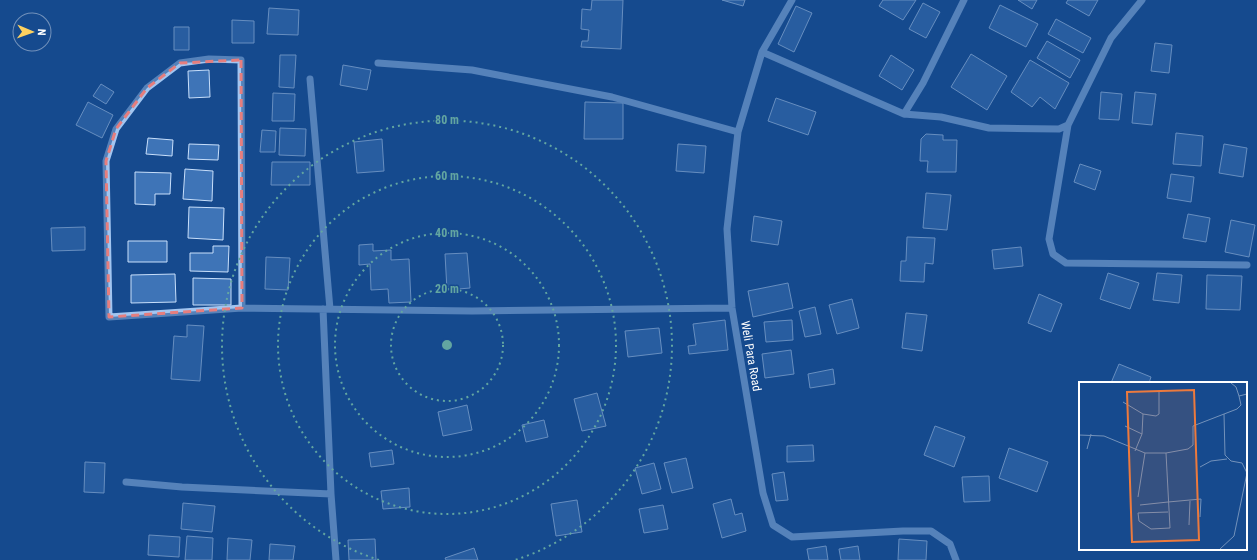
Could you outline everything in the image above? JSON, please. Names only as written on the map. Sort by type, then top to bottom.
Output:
[{"type":"street","name":"Weli Para Road","points":[[792,0],[762,52],[738,132],[727,229],[732,308],[763,493],[773,524],[792,537],[903,531],[931,531],[950,544],[956,560]]},
{"type":"street","points":[[904,114],[923,83],[964,0]]},
{"type":"street","points":[[1142,0],[1111,38],[1068,125],[1049,239],[1053,254],[1066,263],[1247,265]]},
{"type":"street","points":[[762,52],[904,114],[941,117],[989,128],[1059,129],[1068,125]]},
{"type":"street","points":[[242,308],[241,60],[209,60],[180,63],[147,88],[120,123],[116,129],[106,161],[109,317],[242,308],[472,311],[732,308]]},
{"type":"street","points":[[378,63],[472,70],[612,97],[738,132]]},
{"type":"street","points":[[310,80],[326,309],[331,494],[336,560]]},
{"type":"street","points":[[126,482],[182,487],[331,494]]},
{"type":"highlighted area","points":[[241,60],[242,308],[109,317],[106,161],[116,129],[147,88],[180,63]]},
{"type":"building","points":[[592,0],[623,0],[621,49],[581,47],[582,41],[588,41],[589,30],[581,29],[582,9],[591,10]]},
{"type":"building","points":[[722,0],[745,0],[743,6]]},
{"type":"building","points":[[883,0],[916,0],[903,20],[879,6]]},
{"type":"building","points":[[1018,0],[1037,0],[1032,9]]},
{"type":"building","points":[[1068,0],[1098,0],[1089,16],[1066,3]]},
{"type":"building","points":[[923,3],[940,12],[926,38],[909,29]]},
{"type":"building","points":[[1000,5],[1038,24],[1026,47],[989,28]]},
{"type":"building","points":[[796,6],[812,13],[794,52],[778,44]]},
{"type":"building","points":[[269,8],[299,10],[298,35],[267,34]]},
{"type":"building","points":[[1056,19],[1091,38],[1083,53],[1048,34]]},
{"type":"building","points":[[232,20],[254,21],[254,43],[232,43]]},
{"type":"building","points":[[174,27],[189,27],[189,50],[174,50]]},
{"type":"building","points":[[1047,41],[1080,60],[1070,78],[1037,58]]},
{"type":"building","points":[[1155,43],[1172,45],[1169,73],[1151,71]]},
{"type":"building","points":[[971,54],[1007,76],[987,110],[951,87]]},
{"type":"building","points":[[280,55],[296,55],[294,88],[279,87]]},
{"type":"building","points":[[891,55],[914,70],[902,90],[879,76]]},
{"type":"building","points":[[1030,60],[1069,83],[1055,109],[1040,97],[1032,107],[1011,92]]},
{"type":"building","points":[[343,65],[371,70],[367,90],[340,85]]},
{"type":"building","points":[[209,70],[210,97],[189,98],[188,71]]},
{"type":"building","points":[[101,84],[114,92],[106,104],[93,96]]},
{"type":"building","points":[[1101,92],[1122,94],[1119,120],[1099,119]]},
{"type":"building","points":[[1135,92],[1156,94],[1152,125],[1132,123]]},
{"type":"building","points":[[273,93],[295,94],[294,121],[272,121]]},
{"type":"building","points":[[776,98],[816,112],[808,135],[768,121]]},
{"type":"building","points":[[88,102],[113,115],[102,138],[76,125]]},
{"type":"building","points":[[585,102],[623,103],[623,139],[584,139]]},
{"type":"building","points":[[280,128],[306,129],[305,156],[279,155]]},
{"type":"building","points":[[262,130],[276,131],[275,152],[260,152]]},
{"type":"building","points":[[1176,133],[1203,136],[1201,166],[1173,164]]},
{"type":"building","points":[[926,134],[943,135],[943,140],[957,140],[956,172],[927,172],[928,161],[920,161],[921,139]]},
{"type":"building","points":[[148,138],[173,140],[172,156],[146,154]]},
{"type":"building","points":[[382,139],[384,171],[357,173],[354,142]]},
{"type":"building","points":[[189,144],[219,145],[218,160],[188,159]]},
{"type":"building","points":[[678,144],[706,146],[704,173],[676,171]]},
{"type":"building","points":[[1224,144],[1247,148],[1243,177],[1219,173]]},
{"type":"building","points":[[272,162],[310,162],[310,185],[271,185]]},
{"type":"building","points":[[1080,164],[1101,171],[1095,190],[1074,182]]},
{"type":"building","points":[[185,169],[213,171],[212,201],[183,199]]},
{"type":"building","points":[[135,172],[171,173],[170,194],[155,194],[155,205],[135,204]]},
{"type":"building","points":[[1171,174],[1194,177],[1191,202],[1167,198]]},
{"type":"building","points":[[926,193],[951,195],[947,230],[923,228]]},
{"type":"building","points":[[189,207],[224,208],[223,240],[188,238]]},
{"type":"building","points":[[1188,214],[1210,218],[1206,242],[1183,238]]},
{"type":"building","points":[[754,216],[782,221],[778,245],[751,241]]},
{"type":"building","points":[[1231,220],[1255,225],[1249,257],[1225,252]]},
{"type":"building","points":[[85,227],[85,250],[52,251],[51,228]]},
{"type":"building","points":[[907,237],[935,238],[933,264],[925,263],[924,282],[900,281],[901,261],[906,261]]},
{"type":"building","points":[[128,241],[167,241],[167,262],[128,262]]},
{"type":"building","points":[[373,244],[373,251],[391,250],[391,260],[409,259],[411,302],[389,303],[388,289],[371,290],[370,264],[359,265],[359,245]]},
{"type":"building","points":[[213,246],[229,246],[228,272],[190,271],[190,253],[213,253]]},
{"type":"building","points":[[1021,247],[1023,266],[994,269],[992,250]]},
{"type":"building","points":[[467,253],[470,288],[447,290],[445,254]]},
{"type":"building","points":[[266,257],[290,258],[288,290],[265,289]]},
{"type":"building","points":[[1108,273],[1139,283],[1130,309],[1100,299]]},
{"type":"building","points":[[1157,273],[1182,275],[1179,303],[1153,300]]},
{"type":"building","points":[[175,274],[176,302],[131,303],[131,275]]},
{"type":"building","points":[[1207,275],[1242,276],[1240,310],[1206,309]]},
{"type":"building","points":[[193,278],[231,279],[231,305],[193,305]]},
{"type":"building","points":[[788,283],[793,308],[753,317],[748,291]]},
{"type":"building","points":[[1039,294],[1062,304],[1051,332],[1028,323]]},
{"type":"building","points":[[852,299],[859,328],[837,334],[829,305]]},
{"type":"building","points":[[815,307],[821,334],[805,337],[799,311]]},
{"type":"building","points":[[906,313],[927,315],[922,351],[902,348]]},
{"type":"building","points":[[725,320],[728,350],[689,354],[688,346],[696,345],[693,324]]},
{"type":"building","points":[[792,320],[793,340],[766,342],[764,322]]},
{"type":"building","points":[[187,325],[204,326],[200,381],[171,379],[174,336],[187,337]]},
{"type":"building","points":[[659,328],[662,353],[628,357],[625,331]]},
{"type":"building","points":[[791,350],[794,374],[765,378],[762,354]]},
{"type":"building","points":[[1119,364],[1151,377],[1149,382],[1111,382]]},
{"type":"building","points":[[833,369],[835,384],[810,388],[808,374]]},
{"type":"building","points":[[597,393],[606,426],[582,431],[574,399]]},
{"type":"building","points":[[467,405],[472,430],[443,436],[438,412]]},
{"type":"building","points":[[544,420],[548,437],[526,442],[522,425]]},
{"type":"building","points":[[935,426],[965,437],[954,467],[924,455]]},
{"type":"building","points":[[813,445],[814,461],[787,462],[787,446]]},
{"type":"building","points":[[1009,448],[1048,462],[1037,492],[999,478]]},
{"type":"building","points":[[392,450],[394,464],[371,467],[369,453]]},
{"type":"building","points":[[686,458],[693,488],[672,493],[664,463]]},
{"type":"building","points":[[85,462],[105,463],[104,493],[84,492]]},
{"type":"building","points":[[654,463],[661,489],[642,494],[635,468]]},
{"type":"building","points":[[784,472],[788,500],[776,501],[772,474]]},
{"type":"building","points":[[989,476],[990,501],[964,502],[962,477]]},
{"type":"building","points":[[409,488],[410,507],[383,509],[381,491]]},
{"type":"building","points":[[731,499],[735,515],[742,513],[746,531],[722,538],[713,504]]},
{"type":"building","points":[[577,500],[582,532],[556,536],[551,504]]},
{"type":"building","points":[[183,503],[215,506],[212,532],[181,529]]},
{"type":"building","points":[[663,505],[668,529],[644,533],[639,509]]},
{"type":"building","points":[[149,535],[180,537],[179,557],[148,555]]},
{"type":"building","points":[[187,536],[213,538],[212,560],[185,560]]},
{"type":"building","points":[[228,538],[252,540],[250,560],[227,560]]},
{"type":"building","points":[[375,539],[376,560],[349,560],[348,540]]},
{"type":"building","points":[[899,539],[927,541],[926,560],[898,560]]},
{"type":"building","points":[[270,544],[295,546],[293,560],[269,560]]},
{"type":"building","points":[[826,546],[828,560],[809,560],[807,549]]},
{"type":"building","points":[[858,546],[860,560],[841,560],[839,549]]},
{"type":"building","points":[[474,548],[478,560],[446,560],[445,558]]}]
